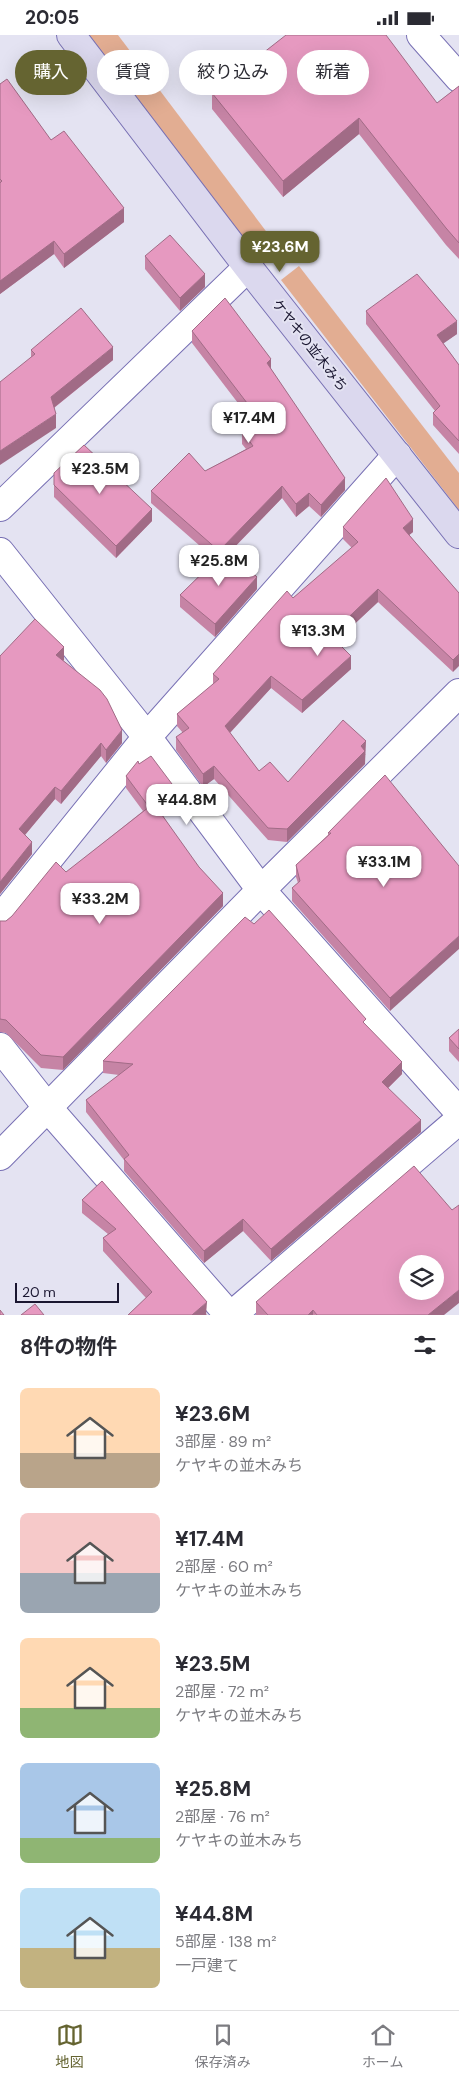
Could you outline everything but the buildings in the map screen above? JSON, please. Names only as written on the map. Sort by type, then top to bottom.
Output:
[{"type":"street","name":"ケヤキの並木みち","points":[[71,35],[248,267],[459,534]]},
{"type":"street","points":[[421,35],[459,78]]},
{"type":"street","points":[[0,507],[248,267]]},
{"type":"street","points":[[0,919],[147,737],[397,455]]},
{"type":"street","points":[[0,552],[147,737],[261,890],[459,1112]]},
{"type":"street","points":[[0,1156],[261,890],[459,693]]},
{"type":"street","points":[[0,1047],[47,1107],[230,1315],[459,1120]]},
{"type":"shaded area","points":[[87,35],[118,35],[129,50],[98,50]]},
{"type":"shaded area","points":[[132,95],[163,95],[281,251],[261,266]]},
{"type":"shaded area","points":[[299,266],[459,473],[459,510],[281,280]]}]
